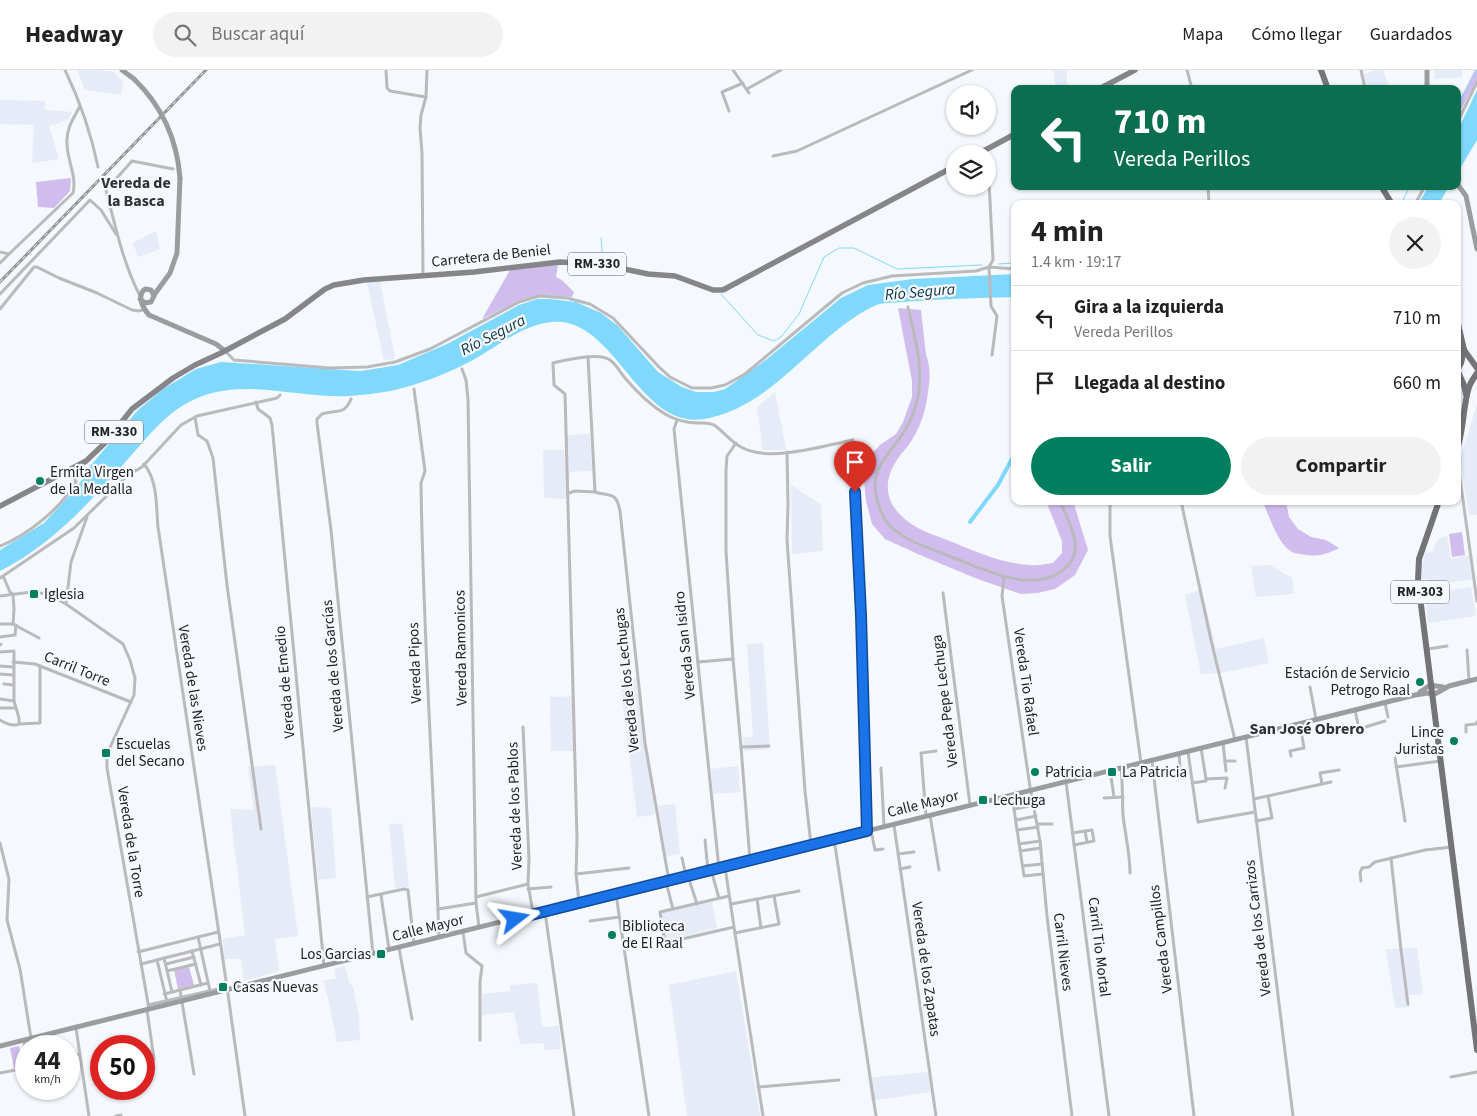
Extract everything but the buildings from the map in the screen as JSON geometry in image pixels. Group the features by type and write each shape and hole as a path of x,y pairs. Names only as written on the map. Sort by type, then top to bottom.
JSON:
{"highway":[{"path":"1321,70 1327,85"},
{"path":"1461,337 1464,350 1475,364"},
{"path":"1461,362 1464,350"},
{"path":"1461,362 1466,360 1475,364"},
{"path":"1461,375 1466,380 1475,376"},
{"path":"1466,403 1475,376"},
{"path":"1461,379 1466,393 1461,437"},
{"name":"RM-303","path":"1438,505 1418,559 1418,567 1477,1050"}],"main road":[{"path":"122,70 134,79 152,99 165,118 177,152 180,178 177,253 170,273 145,309"},
{"path":"1107,85 1135,70"},
{"path":"1427,70 1427,85"},
{"path":"996,146 1011,136"},
{"name":"Carretera de Beniel","path":"225,351 285,319 330,286 354,281 474,272 549,262 593,263 648,274 675,276 713,290 723,290 946,171"},
{"path":"1461,190 1466,196 1477,249"},
{"path":"160,286 141,292 141,299 145,309 151,316 216,344 225,351"},
{"path":"147,290 154,296"},
{"path":"141,299 143,302 149,303"},
{"name":"RM-330","path":"0,506 86,461 95,454 128,413 140,402 188,369 225,351"},
{"name":"Calle Mayor","path":"43,1035 227,988 533,915 1477,679"},
{"name":"Calle Mayor","path":"0,1046 15,1042"}],"street":[{"path":"65,70 92,141 98,167"},
{"path":"386,70 390,91 426,97"},
{"path":"423,276 420,128 426,97 427,70"},
{"path":"734,70 748,91 781,70"},
{"path":"773,156 797,151 972,70"},
{"path":"1187,70 1191,85"},
{"path":"1361,70 1364,85"},
{"path":"1461,115 1477,82"},
{"path":"729,111 722,92 743,83"},
{"path":"0,263 73,193 75,180 67,143 69,127 80,106"},
{"path":"132,310 140,308 141,299 134,285 119,239 106,190 132,161 173,169"},
{"path":"990,195 993,260 990,267 990,306 997,316 992,355"},
{"path":"0,294 90,200 101,210 119,239"},
{"path":"0,252 9,254"},
{"path":"0,309 34,267 37,266 59,278 98,293 132,310 139,311 145,309"},
{"path":"225,351 234,360 330,368 367,367 395,362 430,349 520,302 539,296 566,298 590,304 613,318 670,377 692,388 711,388 725,385 745,374 842,293 863,283 892,276 976,271 990,267 1011,269"},
{"path":"134,285 147,290"},
{"path":"908,307 916,345 919,376 918,396 908,425 882,460 875,478 880,508 890,526 910,540 1004,578 1040,580 1056,576 1067,567 1073,558 1075,544 1061,505"},
{"path":"579,903 576,874 577,838 565,394 554,385 553,363 599,356 609,359 629,382 652,404 666,414 677,420 714,424 736,443 752,451 766,454 787,452 853,440 869,831 875,850 883,849"},
{"path":"569,493 576,491 595,492 588,357"},
{"name":"Vereda Ramonicos","path":"462,369 466,380 468,399 476,903 479,928"},
{"name":"Vereda Pipos","path":"414,389 425,470 421,483 426,658 438,938"},
{"path":"0,637 15,635 13,594 2,577 74,528 127,476 144,464 182,426 195,417 277,398 280,395"},
{"name":"Vereda de los Garcías","path":"351,399 348,406 341,411 322,414 317,419 317,423 331,530 373,954"},
{"name":"Vereda de Emedio","path":"256,402 258,409 270,418 272,425 324,966"},
{"path":"195,417 198,435 207,440 213,458 227,585 261,829"},
{"name":"Vereda San Isidro","path":"677,420 674,430 722,868 730,896 763,1116"},
{"path":"736,443 726,456 726,551 750,861"},
{"path":"787,452 787,540 805,791 811,845"},
{"name":"Vereda de las Nieves","path":"144,464 154,482 159,537 245,1116"},
{"path":"0,546 29,529 60,504 76,482 70,470"},
{"path":"1461,486 1477,601"},
{"name":"Vereda de los Lechugas","path":"595,492 612,495 618,500 645,744 668,881"},
{"path":"1110,505 1110,536 1141,763"},
{"path":"1182,505 1235,740"},
{"path":"66,604 71,562 88,516"},
{"name":"Vereda Tio Rafael","path":"1004,578 1002,596 1031,790"},
{"name":"Vereda de la Torre","path":"0,596 42,592 66,604 123,644 130,660 135,678 134,695 107,754 107,761 151,1035"},
{"name":"Vereda Pepe Lechuga","path":"943,593 970,805"},
{"path":"0,624 15,624 39,638"},
{"path":"1427,649 1447,646"},
{"path":"1467,650 1469,681"},
{"path":"0,652 14,652 14,701 19,724"},
{"path":"698,662 733,659"},
{"name":"Carril Torre","path":"13,662 29,662 131,702"},
{"path":"0,666 13,667"},
{"path":"0,720 5,724 16,726 19,724 40,723 40,666"},
{"path":"0,674 13,675"},
{"path":"4,684 14,686"},
{"path":"1310,687 1316,719"},
{"path":"0,700 14,701"},
{"path":"1385,702 1388,717"},
{"path":"0,708 15,708"},
{"path":"1355,710 1359,729 1384,721"},
{"path":"1466,732 1466,725 1476,724 1477,722"},
{"path":"1291,756 1290,751 1304,748 1300,723"},
{"name":"Vereda de los Pablos","path":"523,727 529,859 528,889 533,915"},
{"name":"Vereda de los Carrizos","path":"1246,737 1293,1116"},
{"path":"1222,743 1226,771"},
{"path":"740,747 769,746"},
{"path":"1201,748 1206,779"},
{"path":"936,751 921,753 928,816 939,870"},
{"path":"1188,751 1198,822 1255,812"},
{"path":"1179,754 1181,778"},
{"path":"1395,758 1405,821"},
{"name":"Vereda Campillos","path":"1152,760 1194,1116"},
{"path":"1225,761 1235,761"},
{"path":"1396,767 1441,761"},
{"path":"881,768 884,827"},
{"path":"1121,768 1123,814 1130,856 1130,873"},
{"path":"1110,770 1114,797"},
{"path":"1322,784 1320,773 1339,770"},
{"path":"1192,783 1206,781 1206,779 1227,778 1226,788"},
{"name":"Carril Tio Mortal","path":"1066,781 1110,1116"},
{"path":"1254,799 1331,782"},
{"name":"Carril Nieves","path":"1031,790 1041,848 1072,1116"},
{"path":"1012,795 1024,876 1043,874"},
{"path":"1256,821 1272,818 1268,796"},
{"path":"1104,798 1123,797"},
{"path":"1014,810 1034,805"},
{"path":"1016,820 1036,816"},
{"path":"1017,830 1052,824"},
{"name":"Vereda de los Zapatas","path":"894,825 936,1116"},
{"path":"1072,834 1092,830 1094,841 1074,845"},
{"path":"1085,831 1087,842"},
{"path":"834,839 851,941 855,983 876,1116"},
{"path":"705,840 710,871 719,898"},
{"path":"1019,844 1040,841"},
{"path":"0,843 9,879 7,920 20,969 31,1035"},
{"path":"1361,881 1360,873 1362,868 1369,867 1375,862 1425,850 1452,847"},
{"path":"1020,851 1041,848"},
{"path":"898,854 914,852"},
{"path":"682,858 697,904"},
{"path":"1391,858 1408,1004"},
{"path":"1023,866 1042,864"},
{"path":"900,869 910,867"},
{"path":"576,874 629,868"},
{"path":"668,881 673,909"},
{"path":"476,897 528,884"},
{"path":"528,889 551,887"},
{"path":"367,897 404,889 408,890 414,944"},
{"path":"731,904 799,891"},
{"path":"616,894 649,1116"},
{"path":"381,895 389,950"},
{"path":"730,896 660,912 665,943 734,928"},
{"path":"735,933 780,924 774,896"},
{"path":"757,899 761,928"},
{"path":"438,909 476,903"},
{"path":"545,912 574,1116"},
{"path":"590,921 620,917"},
{"path":"138,952 218,932"},
{"path":"463,932 466,953 482,966 480,982 480,1040"},
{"path":"198,937 211,993"},
{"path":"140,964 220,944"},
{"path":"399,948 412,1019"},
{"path":"192,951 201,985"},
{"path":"164,958 172,992"},
{"path":"166,964 194,958"},
{"path":"156,960 167,1003"},
{"path":"167,971 196,964"},
{"path":"164,994 208,983"},
{"path":"191,987 194,997"},
{"path":"180,990 194,1074"},
{"path":"76,1027 77,1035"},
{"path":"80,1054 90,1116"},
{"path":"0,1073 15,1070"},
{"path":"1451,1077 1477,1072"},
{"path":"758,1087 839,1080"}],"shaded area":[{"path":"77,70 114,72 123,82 121,95 85,90"},
{"path":"1053,70 1067,70 1067,85 1055,85"},
{"path":"1383,70 1389,85 1363,85 1360,75"},
{"path":"1434,70 1462,70 1462,77 1435,79"},
{"path":"1475,70 1477,70 1477,80 1461,109 1461,97"},
{"path":"0,100 45,101 45,110 72,112 68,120 49,126 59,159 32,163 34,125 0,124"},
{"path":"71,178 70,191 54,208 38,207 36,182"},
{"path":"156,231 160,249 138,257 133,243"},
{"path":"558,264 556,277 562,280 574,292 572,297 541,295 523,299 482,319 510,270"},
{"path":"380,281 395,359 384,360 367,283"},
{"path":"898,308 921,310 930,378 921,421 911,441 897,460 888,481 890,499 900,515 918,528 977,552 1009,562 1035,565 1053,563 1062,553 1062,541 1048,505 1074,505 1088,550 1075,575 1055,589 1021,594 975,578 885,539 872,524 866,501 864,479 871,455 880,445 896,434 903,422 912,397 912,381"},
{"path":"1461,387 1463,395 1461,417"},
{"path":"775,392 786,450 763,450 757,407"},
{"path":"1477,404 1477,515 1469,515 1461,457"},
{"path":"590,434 592,471 570,472 567,499 544,498 543,450 565,450 565,435"},
{"path":"791,485 821,505 823,551 792,554"},
{"path":"1264,505 1287,505 1289,517 1298,529 1311,537 1326,540 1339,548 1315,556 1295,553 1288,550 1275,530"},
{"path":"1462,532 1465,555 1452,557 1449,534"},
{"path":"1447,536 1451,559 1469,555 1472,579 1447,583 1444,591 1471,587 1476,616 1428,623 1425,595 1436,593 1431,592 1427,579 1422,579 1422,566 1425,553 1432,552 1438,539"},
{"path":"1270,565 1292,577 1294,592 1292,594 1256,597 1251,566"},
{"path":"1202,591 1216,649 1264,638 1269,663 1221,673 1201,674 1185,595"},
{"path":"763,643 770,749 744,751 743,737 753,737 747,644"},
{"path":"636,678 655,815 637,817 620,680"},
{"path":"575,696 576,751 551,751 550,697"},
{"path":"275,765 298,936 275,939 279,971 244,981 241,959 224,959 223,939 245,935 230,809 254,810 248,767"},
{"path":"738,766 740,792 713,794 711,769"},
{"path":"675,804 680,854 666,856 658,806"},
{"path":"311,807 331,808 336,878 318,880"},
{"path":"402,823 409,887 395,888 389,825"},
{"path":"712,902 717,928 666,941 662,912"},
{"path":"1417,948 1423,994 1408,995 1409,1007 1395,1008 1386,949"},
{"path":"345,966 349,982 353,986 359,1016 360,1040 337,1042 324,980 336,979 334,969"},
{"path":"189,967 194,985 178,989 174,970"},
{"path":"736,971 760,1116 687,1116 669,985"},
{"path":"537,983 542,1027 559,1026 561,1049 545,1050 544,1043 520,1044 514,1012 482,1015 482,994 510,991 510,985"},
{"path":"15,1047 15,1068 14,1068 10,1048"},
{"path":"928,1072 931,1092 871,1101 868,1078"}],"water":[{"path":"1477,90 1477,140 1461,167 1461,124"},
{"path":"1427,190 1447,190 1441,200 1420,200"},
{"name":"Río Segura","path":"1011,274 1011,297 884,303 874,306 852,319 772,386 752,400 729,412 704,419 681,418 661,408 593,336 574,325 552,322 520,332 473,360 443,374 391,391 350,396 329,396 243,389 202,396 182,406 160,424 85,506 37,549 0,571 0,550 44,523 78,486 91,465 138,410 163,389 196,369 221,362 361,371 398,365 447,344 519,305 537,299 550,299 576,302 601,313 618,326 658,372 682,387 696,392 714,392 725,389 767,359 841,298 868,285 913,279"}],"waterway":[{"path":"1461,100 1477,70"},
{"path":"1403,200 1408,190"},
{"path":"601,238 603,261"},
{"path":"721,294 758,335 774,341 781,337 799,314 824,257 839,248 854,248 897,269 982,265"},
{"path":"998,264 1011,263"},
{"path":"970,522 998,485 1011,461"}],"railway":[{"path":"0,282 206,70"}],"place":[{"name":"Ermita Virgen de la Medalla","path":"40,481"},
{"name":"Iglesia","path":"34,594"},
{"name":"Estación de Servicio Petrogo Raal","path":"1420,682"},
{"name":"Lince Juristas","path":"1454,741"},
{"name":"Escuelas del Secano","path":"106,753"},
{"name":"Patricia","path":"1035,772"},
{"name":"La Patricia","path":"1112,772"},
{"name":"Lechuga","path":"983,800"},
{"name":"Biblioteca de El Raal","path":"612,935"},
{"name":"Los Garcias","path":"381,954"},
{"name":"Casas Nuevas","path":"223,987"}],"district":[{"name":"Vereda de la Basca","path":"136,192"},
{"name":"San José Obrero","path":"1307,729"}],"route":[{"path":"515,919 867,831 861,615 855,492"}]}
